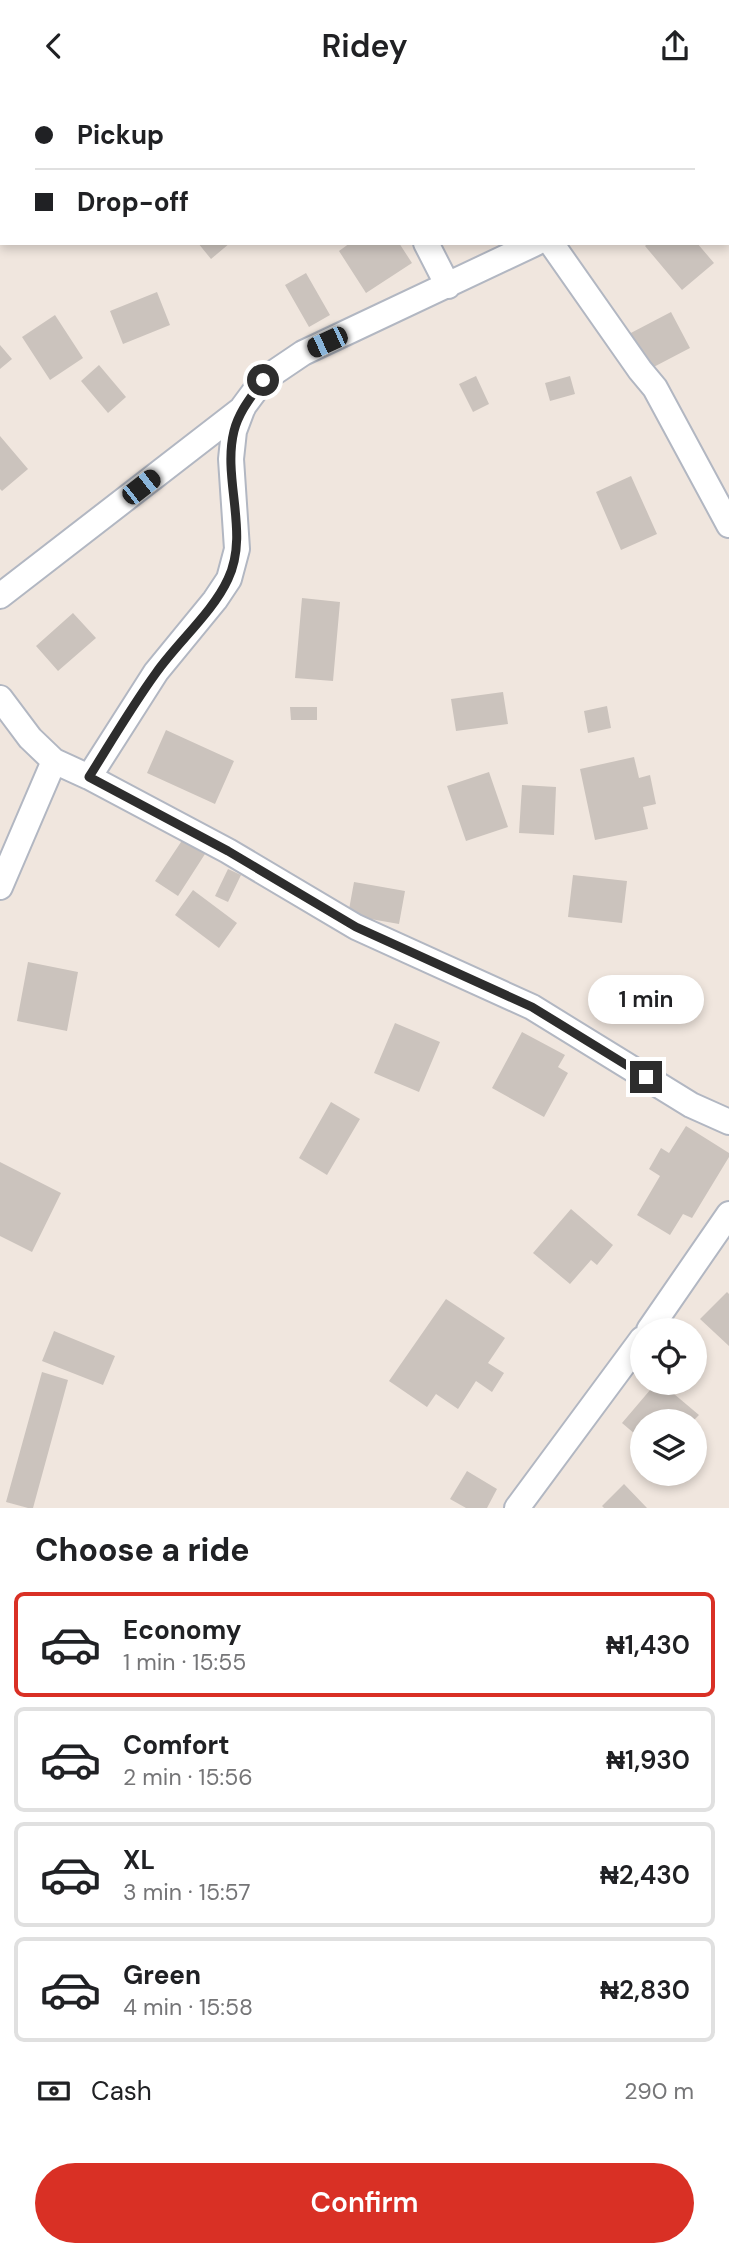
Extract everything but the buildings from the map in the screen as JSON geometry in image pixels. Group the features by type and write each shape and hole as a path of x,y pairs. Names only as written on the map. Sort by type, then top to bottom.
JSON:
{"street":[{"path":"427,245 448,286"},
{"path":"0,596 243,407 263,380 303,353 532,245"},
{"path":"552,245 655,388 729,525"},
{"path":"89,777 156,673 229,579 237,549 232,450 234,431 243,407"},
{"path":"0,698 30,738 54,761 228,851 356,927 532,1007 691,1105 729,1122"},
{"path":"0,887 54,761"},
{"path":"657,1318 729,1214"},
{"path":"517,1508 630,1355"}],"route":[{"path":"263,380 243,407 234,431 231,459 237,549 229,579 156,673 89,777 228,851 356,927 532,1007 646,1077"}]}
